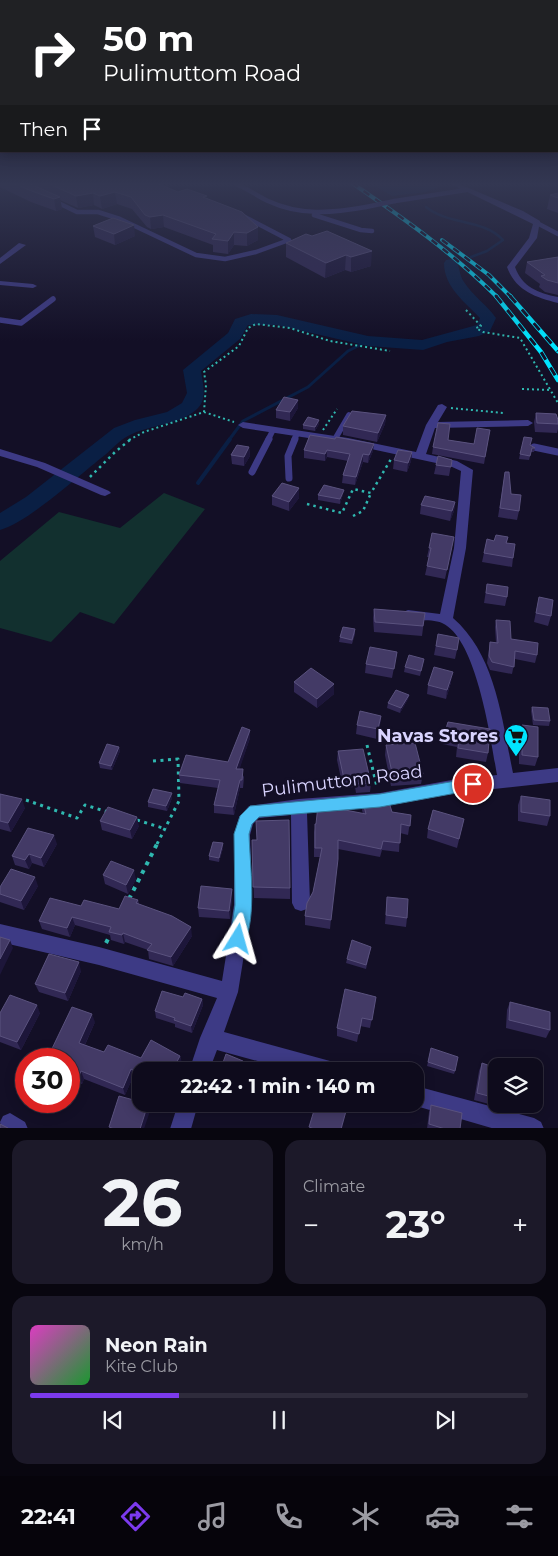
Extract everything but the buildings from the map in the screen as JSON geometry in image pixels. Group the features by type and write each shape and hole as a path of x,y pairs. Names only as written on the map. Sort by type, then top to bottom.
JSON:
{"street":[{"path":"534,236 511,267 514,278 524,289 558,300"},
{"path":"0,262 22,245"},
{"path":"0,282 33,286"},
{"path":"420,456 430,425 442,407"},
{"path":"430,425 528,422"},
{"path":"467,424 469,435"},
{"path":"243,425 335,439 396,451 453,463 467,470 459,503 460,548 446,619"},
{"path":"0,452 57,472 105,493"},
{"path":"403,614 446,619 458,626 480,665 491,705 506,780"},
{"name":"Pulimuttom Road","path":"202,1062 229,992 234,973 243,905 242,834 246,821 255,811 380,800 457,786 558,775"},
{"path":"299,806 301,903"},
{"path":"0,933 99,956 229,992"},
{"path":"210,1038 297,1062"},
{"path":"424,1098 534,1128"},
{"path":"180,1128 185,1112"}],"lane":[{"path":"155,236 196,255 225,259 256,252 290,240 281,236"},
{"path":"0,320 21,323 53,299"},
{"path":"335,439 349,415"},
{"path":"252,472 273,430"},
{"path":"289,478 286,462 297,434"},
{"path":"534,447 558,452"}],"path":[{"path":"466,310 481,326 476,328 483,332 520,338 558,403"},
{"path":"204,412 206,385 204,372 239,346 248,328 256,324 290,328 330,341 390,351"},
{"path":"522,389 552,390"},
{"path":"442,407 511,414"},
{"path":"318,437 337,409"},
{"path":"79,482 126,441 144,432 188,420 204,412 243,425"},
{"path":"353,516 363,511 371,493 396,451"},
{"path":"307,504 342,514 353,489 371,493"},
{"path":"367,745 380,800"},
{"path":"126,905 179,802 178,759 153,761"},
{"path":"26,800 77,818 84,805 112,813"},
{"path":"130,818 166,829"},
{"path":"99,956 112,930"}],"green space":[{"path":"164,493 205,509 114,624 80,612 51,642 0,628 0,561 59,512 120,528"}],"waterway":[{"path":"471,257 487,251 503,240 498,236"},
{"path":"0,523 33,502 121,432 142,424 174,416 190,406 196,393 192,370 234,336 241,322 251,319 277,320 368,341 423,345 444,338 473,333 484,328 488,318 458,286 451,271 451,263"},
{"path":"229,440 243,421 308,387 348,351 368,341 359,340"},
{"path":"198,483 230,439"}],"railway":[{"path":"425,236 496,296"},
{"path":"442,240 489,275 510,296"},
{"path":"496,296 541,352 558,380"},
{"path":"510,296 558,351"}],"place":[{"name":"Navas Stores","path":"516,757"}],"route":[{"path":"238,939 243,905 242,834 246,821 255,811 380,800 473,784"}]}
